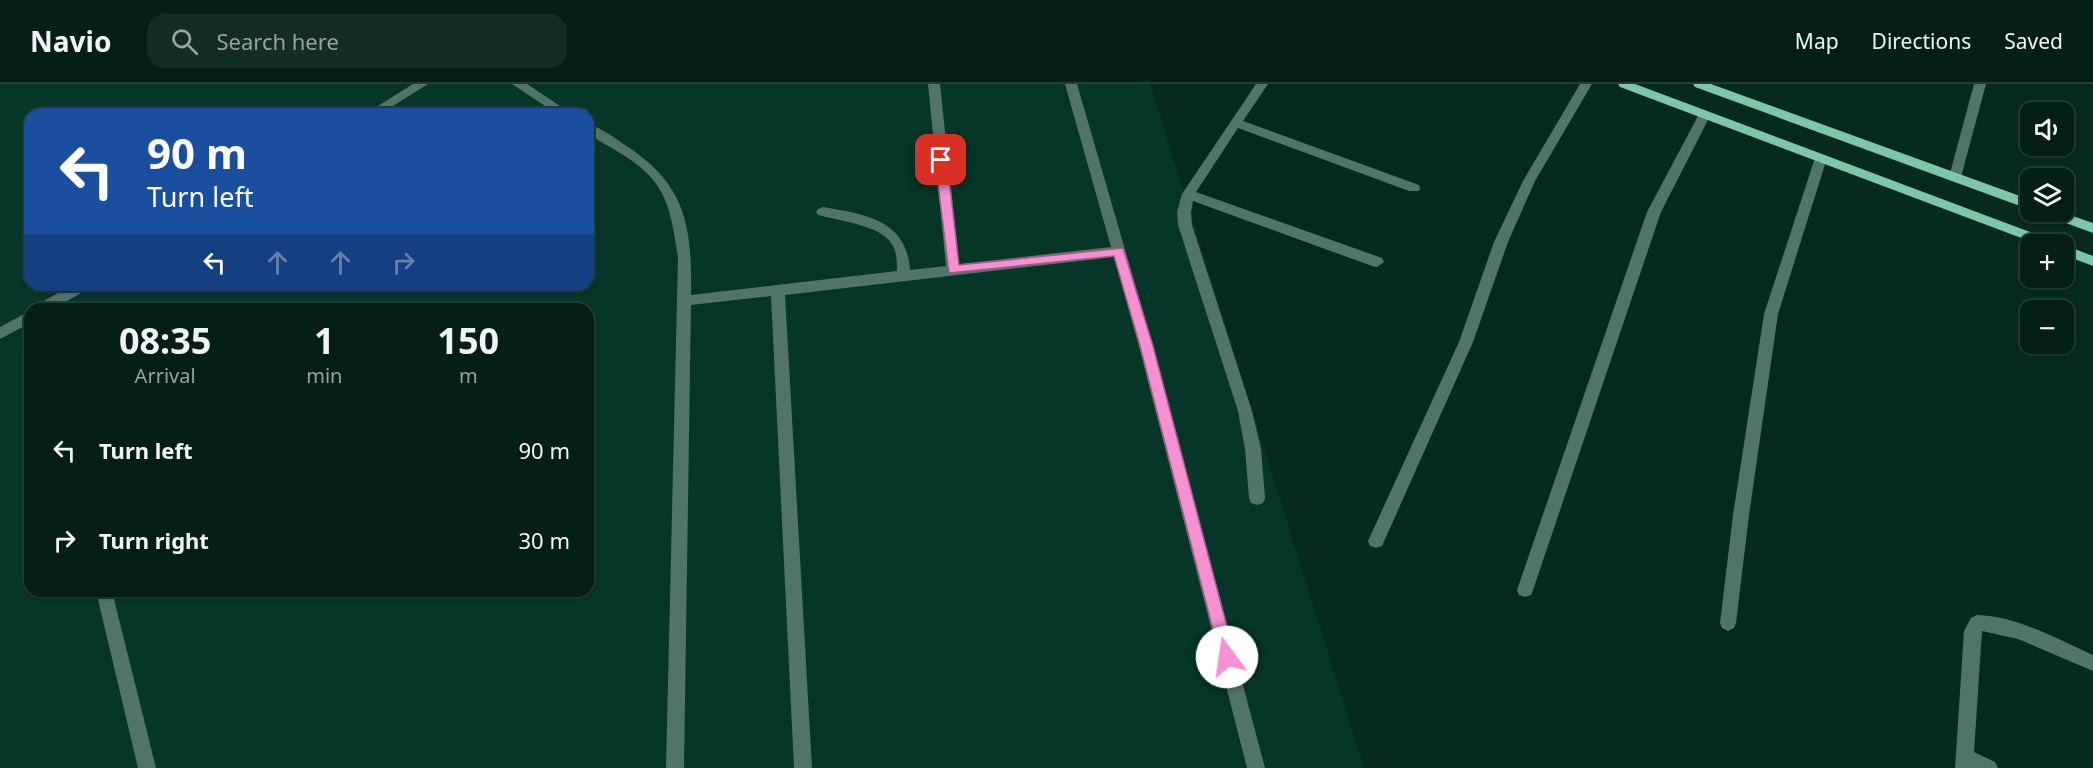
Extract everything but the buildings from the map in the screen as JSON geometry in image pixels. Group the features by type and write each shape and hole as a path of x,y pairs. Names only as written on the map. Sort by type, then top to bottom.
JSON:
{"main road":[{"path":"1624,84 2022,234"},
{"path":"1699,84 2020,201"},
{"path":"2074,221 2093,228"},
{"path":"2074,254 2093,261"}],"street":[{"path":"381,108 422,84"},
{"path":"518,84 556,108"},
{"path":"934,84 953,270"},
{"path":"1071,84 1146,346 1256,768"},
{"path":"1257,498 1253,450 1245,411 1185,225 1184,212 1188,194 1262,84"},
{"path":"1376,541 1466,342 1501,242 1529,181 1586,84"},
{"path":"1955,177 1980,84"},
{"path":"1525,590 1654,212 1705,114"},
{"path":"1236,123 1414,188"},
{"path":"594,132 636,158 667,188 676,215 685,258 675,768"},
{"path":"1728,623 1741,515 1771,314 1821,158"},
{"path":"1188,194 1377,262"},
{"path":"823,212 845,216 889,233 898,242 902,251 904,275"},
{"path":"684,302 1119,251"},
{"path":"778,290 803,768"},
{"path":"52,303 73,291"},
{"path":"0,334 24,320"},
{"path":"105,597 147,768"},
{"path":"1989,768 1964,763 1971,631 1977,623 1988,621 2093,663"}],"shaded area":[{"path":"0,84 1150,84 1364,768 0,768"}],"route":[{"path":"941,160 953,270 1119,251 1227,657"}]}
